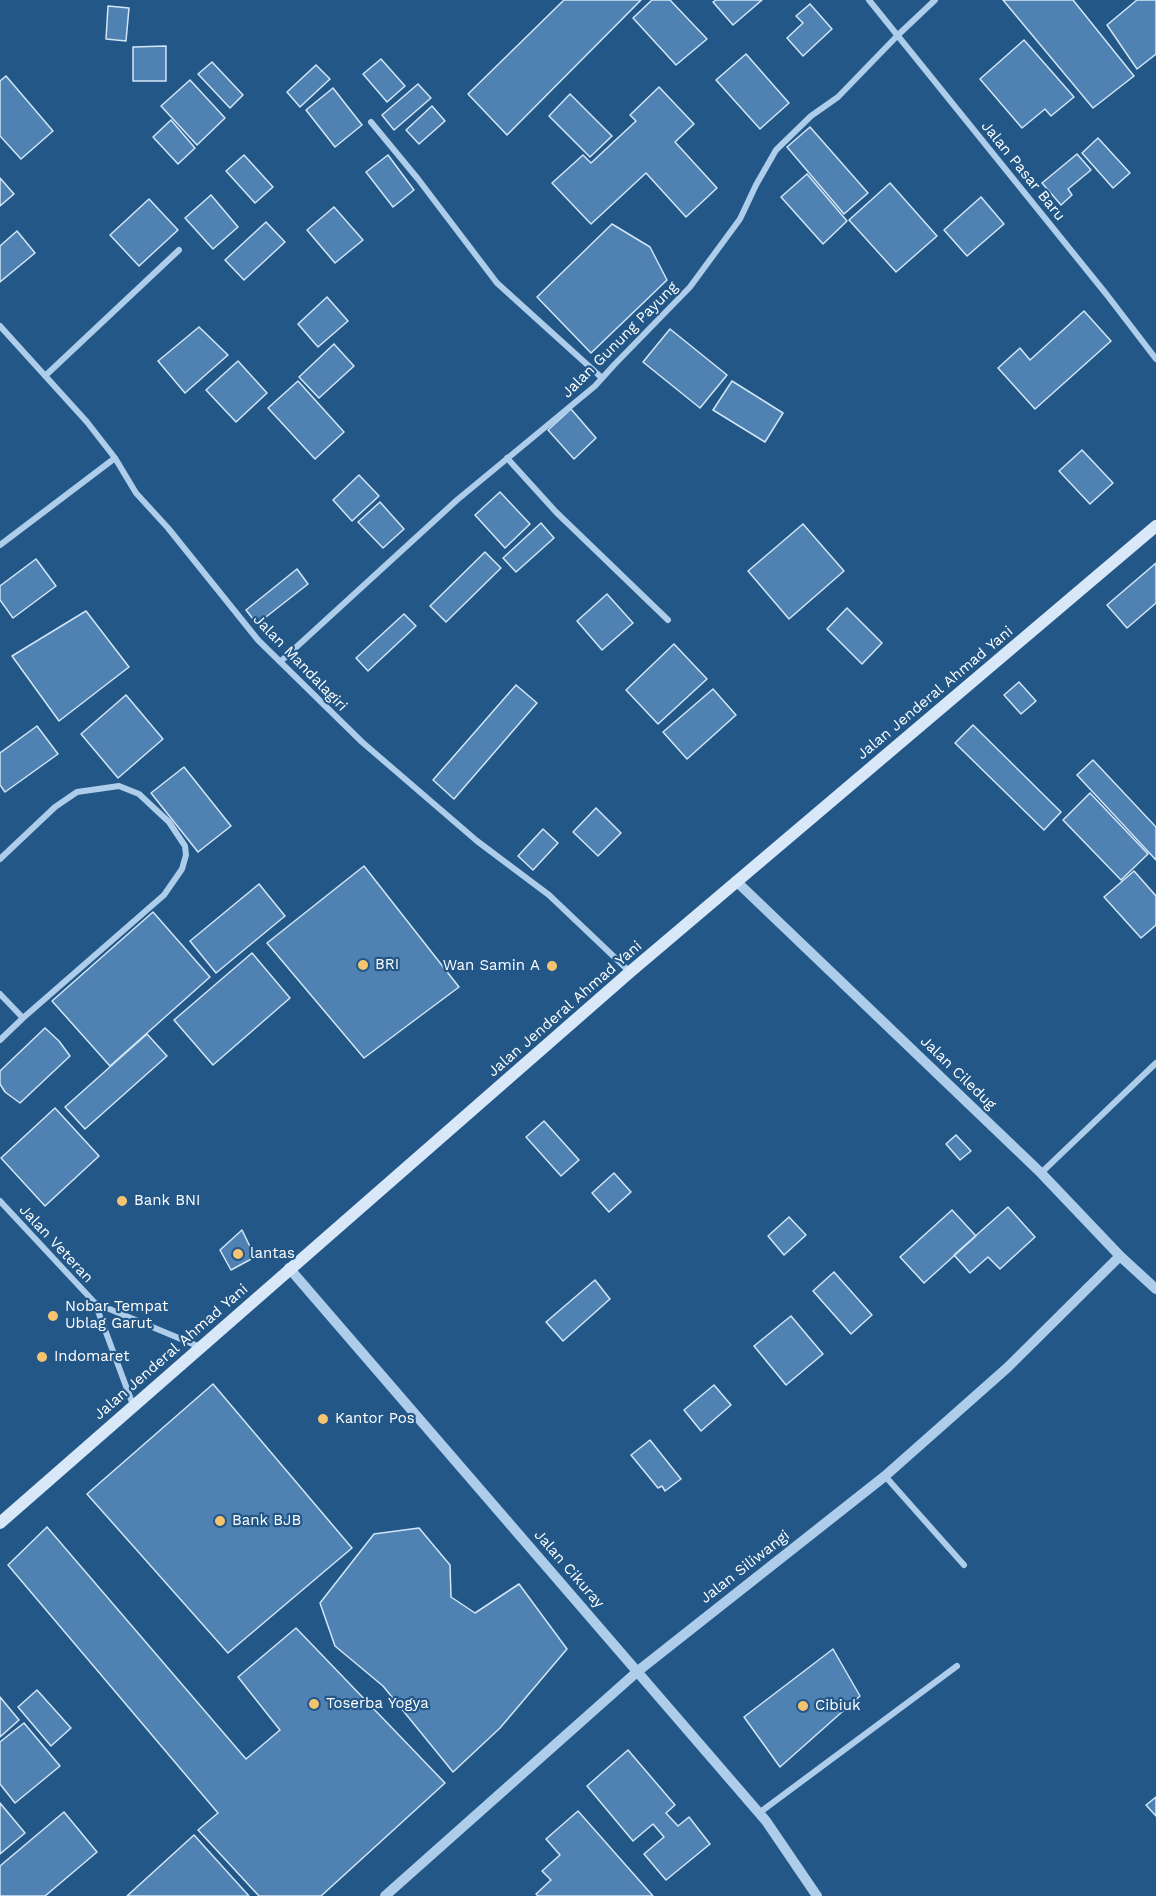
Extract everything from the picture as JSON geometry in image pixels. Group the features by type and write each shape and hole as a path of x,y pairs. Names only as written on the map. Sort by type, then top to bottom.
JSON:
{"main road":[{"name":"Jalan Jenderal Ahmad Yani","path":"0,1523 289,1268 735,881 1156,526"}],"street":[{"name":"Jalan Pasar Baru","path":"869,0 1156,358"},
{"name":"Jalan Gunung Payung","path":"280,662 457,500 595,386 690,287 740,219 776,150 811,117 838,97 898,34 935,0"},
{"path":"370,122 418,179 497,283 602,378"},
{"path":"45,376 179,250"},
{"name":"Jalan Mandalagiri","path":"0,326 87,422 115,458 136,493 168,528 258,640 362,742 477,841 549,895 630,972"},
{"path":"0,545 115,458"},
{"path":"507,458 556,512 668,620"},
{"path":"0,860 55,807 77,792 119,786 139,794 169,822 185,846 186,855 182,869 164,895 23,1018 0,1041"},
{"name":"Jalan Ciledug","path":"735,881 1041,1173 1120,1256 1156,1289"},
{"path":"0,994 23,1018"},
{"path":"1041,1173 1156,1063"},
{"name":"Jalan Veteran","path":"0,1201 95,1303 133,1406"},
{"name":"Jalan Siliwangi","path":"385,1896 638,1671 885,1476 1007,1368 1120,1256"},
{"name":"Jalan Cikuray","path":"289,1268 766,1821 817,1896"},
{"name":"Jalan Veteran","path":"95,1303 200,1347"},
{"path":"885,1476 964,1565"},
{"path":"759,1814 957,1666"}],"building":[{"path":"564,0 641,0 507,135 468,94"},
{"path":"652,0 670,0 707,39 676,65 633,18"},
{"path":"716,0 762,0 733,25 713,2"},
{"path":"1003,0 1073,0 1134,76 1093,108"},
{"path":"1137,0 1156,0 1156,54 1137,69 1107,25"},
{"path":"810,4 832,29 803,56 787,38 803,23 796,16"},
{"path":"108,6 129,8 126,41 106,39"},
{"path":"1024,40 1074,97 1051,116 1045,109 1022,128 980,79"},
{"path":"166,46 166,81 133,81 133,47"},
{"path":"746,54 789,103 760,129 716,80"},
{"path":"381,59 405,86 387,102 363,74"},
{"path":"212,62 243,95 230,108 198,74"},
{"path":"316,65 330,79 300,107 287,92"},
{"path":"6,76 53,131 21,159 0,136 0,81"},
{"path":"190,80 225,118 197,145 161,106"},
{"path":"418,84 431,98 394,130 382,115"},
{"path":"659,87 694,124 675,142 717,188 686,217 646,173 591,224 552,183 583,155 591,163 636,121 630,115"},
{"path":"333,88 362,125 335,147 306,110"},
{"path":"570,94 612,136 590,157 549,116"},
{"path":"432,106 445,121 419,144 406,130"},
{"path":"171,120 195,148 178,164 153,137"},
{"path":"810,127 868,193 844,214 787,147"},
{"path":"1098,138 1130,173 1113,188 1082,153"},
{"path":"1077,154 1091,170 1068,189 1072,195 1061,205 1042,183"},
{"path":"244,155 273,187 255,203 226,171"},
{"path":"388,155 414,190 393,207 366,172"},
{"path":"807,174 847,221 823,244 781,197"},
{"path":"0,178 14,194 0,206"},
{"path":"890,183 937,236 896,272 849,220"},
{"path":"211,195 238,227 213,249 185,218"},
{"path":"981,197 1004,224 967,256 944,230"},
{"path":"149,199 178,230 139,266 110,235"},
{"path":"334,207 363,240 335,263 307,230"},
{"path":"266,222 285,242 244,280 225,260"},
{"path":"612,224 650,247 667,280 591,353 537,297"},
{"path":"17,231 35,253 0,282 0,246"},
{"path":"327,297 348,321 318,347 298,324"},
{"path":"1084,311 1111,341 1035,409 998,368 1020,348 1030,360"},
{"path":"199,327 228,355 185,393 158,361"},
{"path":"670,329 727,375 700,408 643,362"},
{"path":"334,344 354,366 319,398 299,377"},
{"path":"238,361 267,393 236,422 206,390"},
{"path":"298,381 344,432 315,459 268,408"},
{"path":"732,381 783,413 765,442 713,410"},
{"path":"571,409 596,438 574,459 548,430"},
{"path":"1082,450 1113,483 1090,504 1059,471"},
{"path":"359,475 379,496 352,521 333,500"},
{"path":"500,492 530,524 505,548 475,515"},
{"path":"380,502 404,529 383,548 358,522"},
{"path":"541,523 554,538 516,572 503,558"},
{"path":"803,524 844,571 789,619 748,571"},
{"path":"485,552 501,568 446,622 430,606"},
{"path":"36,559 56,586 13,618 0,600 0,586"},
{"path":"1156,563 1156,603 1127,628 1107,605"},
{"path":"297,569 308,584 257,624 246,610"},
{"path":"607,594 633,623 602,650 577,621"},
{"path":"847,608 882,643 862,664 827,629"},
{"path":"86,611 129,667 59,721 12,656"},
{"path":"404,614 416,626 368,671 356,658"},
{"path":"674,644 707,679 658,724 626,690"},
{"path":"1019,682 1036,701 1021,714 1004,695"},
{"path":"516,685 537,703 454,799 433,780"},
{"path":"713,689 736,715 687,759 663,732"},
{"path":"126,695 163,739 118,778 81,734"},
{"path":"973,725 1061,812 1044,830 955,743"},
{"path":"37,726 58,754 5,792 0,785 0,753"},
{"path":"1093,760 1156,827 1156,860 1077,775"},
{"path":"184,767 231,826 198,852 151,793"},
{"path":"1090,793 1148,854 1121,880 1063,820"},
{"path":"596,808 621,833 598,856 573,832"},
{"path":"543,829 558,843 533,870 518,856"},
{"name":"BRI","path":"364,866 459,987 364,1058 267,943"},
{"path":"1134,871 1156,896 1156,925 1141,938 1104,897"},
{"path":"259,884 285,916 216,973 190,941"},
{"path":"153,912 210,977 110,1066 52,1001"},
{"path":"252,953 290,998 213,1065 174,1020"},
{"path":"45,1028 70,1056 20,1103 5,1092 0,1084 0,1071"},
{"path":"147,1034 167,1056 85,1129 65,1107"},
{"path":"55,1108 99,1156 45,1206 1,1158"},
{"path":"544,1121 579,1160 561,1176 526,1137"},
{"path":"956,1135 971,1151 960,1160 946,1144"},
{"path":"614,1173 631,1192 609,1212 592,1193"},
{"path":"1008,1207 1035,1237 1000,1269 988,1257 970,1273 954,1255"},
{"path":"952,1210 976,1236 924,1283 900,1257"},
{"path":"789,1217 806,1235 784,1255 768,1236"},
{"name":"lantas","path":"242,1230 255,1257 231,1270 220,1250"},
{"path":"834,1272 872,1315 851,1334 813,1291"},
{"path":"595,1280 610,1299 563,1341 546,1322"},
{"path":"791,1316 823,1354 786,1385 754,1346"},
{"name":"Bank BJB","path":"213,1384 352,1548 228,1653 87,1494"},
{"path":"714,1385 731,1405 701,1431 684,1410"},
{"path":"650,1440 681,1479 665,1491 662,1486 658,1488 631,1455"},
{"name":"Toserba Yogya","path":"47,1527 246,1759 280,1730 238,1677 296,1628 445,1783 321,1896 259,1896 198,1830 218,1813 8,1565"},
{"path":"419,1528 450,1565 451,1597 475,1613 519,1584 567,1649 500,1728 453,1772 383,1686 335,1646 320,1603 374,1534"},
{"name":"Cibiuk","path":"833,1649 860,1696 780,1767 744,1717"},
{"path":"37,1690 71,1728 51,1746 18,1707"},
{"path":"0,1697 19,1720 0,1737"},
{"path":"24,1723 60,1766 15,1803 0,1784 0,1742"},
{"path":"628,1750 675,1805 666,1813 678,1826 689,1817 710,1844 666,1880 644,1854 664,1837 653,1824 633,1841 587,1786"},
{"path":"1156,1797 1156,1816 1146,1805"},
{"path":"0,1803 25,1833 0,1854"},
{"path":"578,1811 653,1896 538,1896 536,1894 551,1880 542,1871 560,1855 546,1839"},
{"path":"64,1812 97,1852 45,1896 0,1896 0,1866"},
{"path":"194,1835 249,1896 127,1896"}],"place":[{"name":"BRI","path":"363,965"},
{"name":"Wan Samin A","path":"552,966"},
{"name":"Bank BNI","path":"122,1201"},
{"name":"lantas","path":"238,1254"},
{"name":"Nobar Tempat Ublag Garut","path":"53,1316"},
{"name":"Indomaret","path":"42,1357"},
{"name":"Kantor Pos","path":"323,1419"},
{"name":"Bank BJB","path":"220,1521"},
{"name":"Toserba Yogya","path":"314,1704"},
{"name":"Cibiuk","path":"803,1706"}]}
